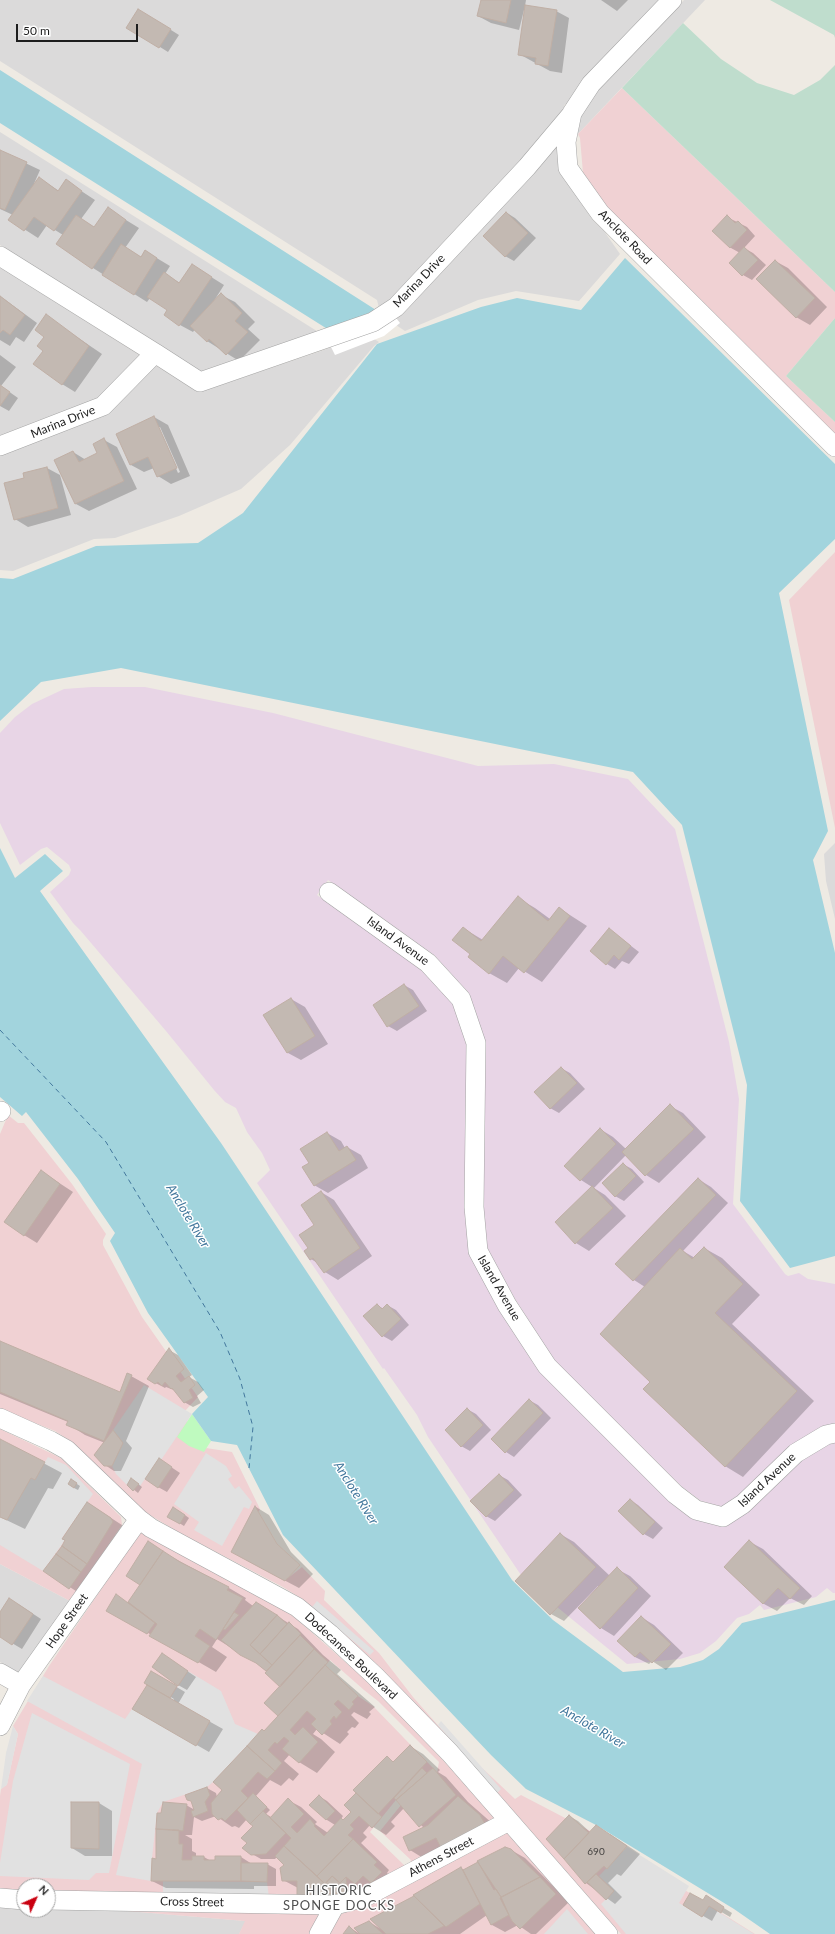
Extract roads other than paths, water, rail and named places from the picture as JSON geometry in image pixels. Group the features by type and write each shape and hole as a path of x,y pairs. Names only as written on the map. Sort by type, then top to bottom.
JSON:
{"street":[{"name":"Anclote Road","path":"672,0 591,84 572,113 566,142 568,168 600,213 835,447"},
{"name":"Marina Drive","path":"0,256 200,382 327,340 373,322 396,307 527,167 572,113"},
{"name":"Marina Drive","path":"0,446 103,406 155,354"},
{"name":"Island Avenue","path":"329,892 428,963 461,999 476,1043 474,1207 478,1251 507,1305 547,1366 675,1494 696,1510 723,1517 743,1504 796,1453 826,1435 835,1433"},
{"name":"Dodecanese Boulevard","path":"0,1418 67,1450 139,1519 167,1537 297,1607 376,1676 450,1753 608,1934"},
{"name":"Hope Street","path":"0,1726 21,1684 139,1519"},
{"path":"0,1673 21,1684"},
{"name":"Athens Street","path":"335,1905 365,1897 509,1821"},
{"path":"0,1898 16,1899"},
{"name":"Cross Street","path":"56,1900 335,1905"},
{"path":"320,1934 335,1905"}],"water":[{"path":"0,70 376,310 329,330 0,123"},
{"path":"625,258 835,464 835,539 779,593 828,831 813,860 835,953 835,1256 790,1268 740,1201 747,1085 682,825 633,772 121,668 41,682 0,721 0,578 13,579 96,546 198,543 243,513 377,344 481,307 517,298 581,310"},
{"name":"Anclote River","path":"0,848 15,878 45,854 63,871 40,891 221,1143 512,1580 553,1620 623,1672 680,1667 703,1660 719,1649 742,1623 835,1600 835,1934 770,1934 734,1909 596,1825 526,1789 491,1755 283,1535 237,1445 211,1441 192,1414 208,1397 148,1313 110,1241 115,1233 78,1179 26,1112 22,1116 0,1097"}],"district":[{"name":"HISTORIC SPONGE DOCKS","path":"339,1898"}]}
